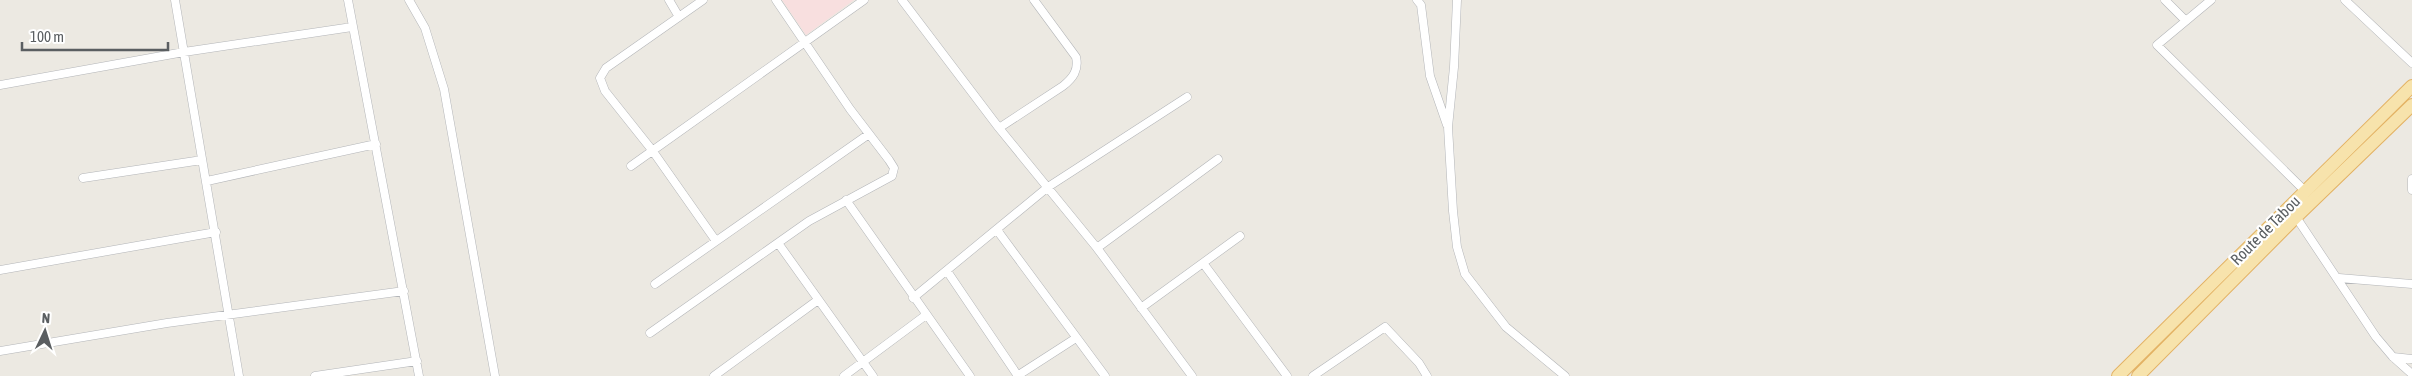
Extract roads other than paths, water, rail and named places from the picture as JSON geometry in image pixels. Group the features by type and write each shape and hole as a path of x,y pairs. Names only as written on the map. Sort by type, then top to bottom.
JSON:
{"main road":[{"name":"Route de Tabou","path":"2118,376 2304,190 2412,86"},
{"name":"Route de Tabou","path":"2138,376 2296,217 2412,105"}],"street":[{"path":"175,0 230,314 239,376"},
{"path":"348,0 419,376"},
{"path":"409,0 425,28 444,89 494,376"},
{"path":"669,0 679,17"},
{"path":"703,0 606,68 600,78 605,91 652,150 716,241"},
{"path":"650,333 809,221 892,176 894,168 776,0"},
{"path":"631,166 864,0"},
{"path":"902,0 999,128 1097,248 1192,376"},
{"path":"999,128 1063,86 1071,79 1076,68 1076,57 1034,0"},
{"path":"1417,0 1420,5 1430,76 1448,127"},
{"path":"1457,0 1448,127 1453,211 1458,247 1465,274 1506,327 1565,376"},
{"path":"2166,0 2186,21"},
{"path":"2210,0 2158,45 2304,190"},
{"path":"2345,0 2412,63"},
{"path":"0,85 184,52 352,27"},
{"path":"913,298 1048,187 1187,97"},
{"path":"655,284 869,134"},
{"path":"207,181 376,144"},
{"path":"1097,248 1218,159"},
{"path":"83,178 202,160"},
{"path":"2412,179 2412,190"},
{"path":"846,200 913,298 970,376"},
{"path":"2296,217 2339,278 2376,336 2393,357 2412,374"},
{"path":"997,230 1104,376"},
{"path":"0,270 216,232"},
{"path":"1141,308 1240,236"},
{"path":"778,244 873,376"},
{"path":"1204,263 1287,376"},
{"path":"947,271 1018,376 1076,338"},
{"path":"2339,278 2412,284"},
{"path":"0,351 230,314 404,291"},
{"path":"714,376 818,300"},
{"path":"844,376 926,315"},
{"path":"1314,376 1385,327 1413,356 1427,376"},
{"path":"2393,357 2412,359"},
{"path":"315,376 417,360"}]}
